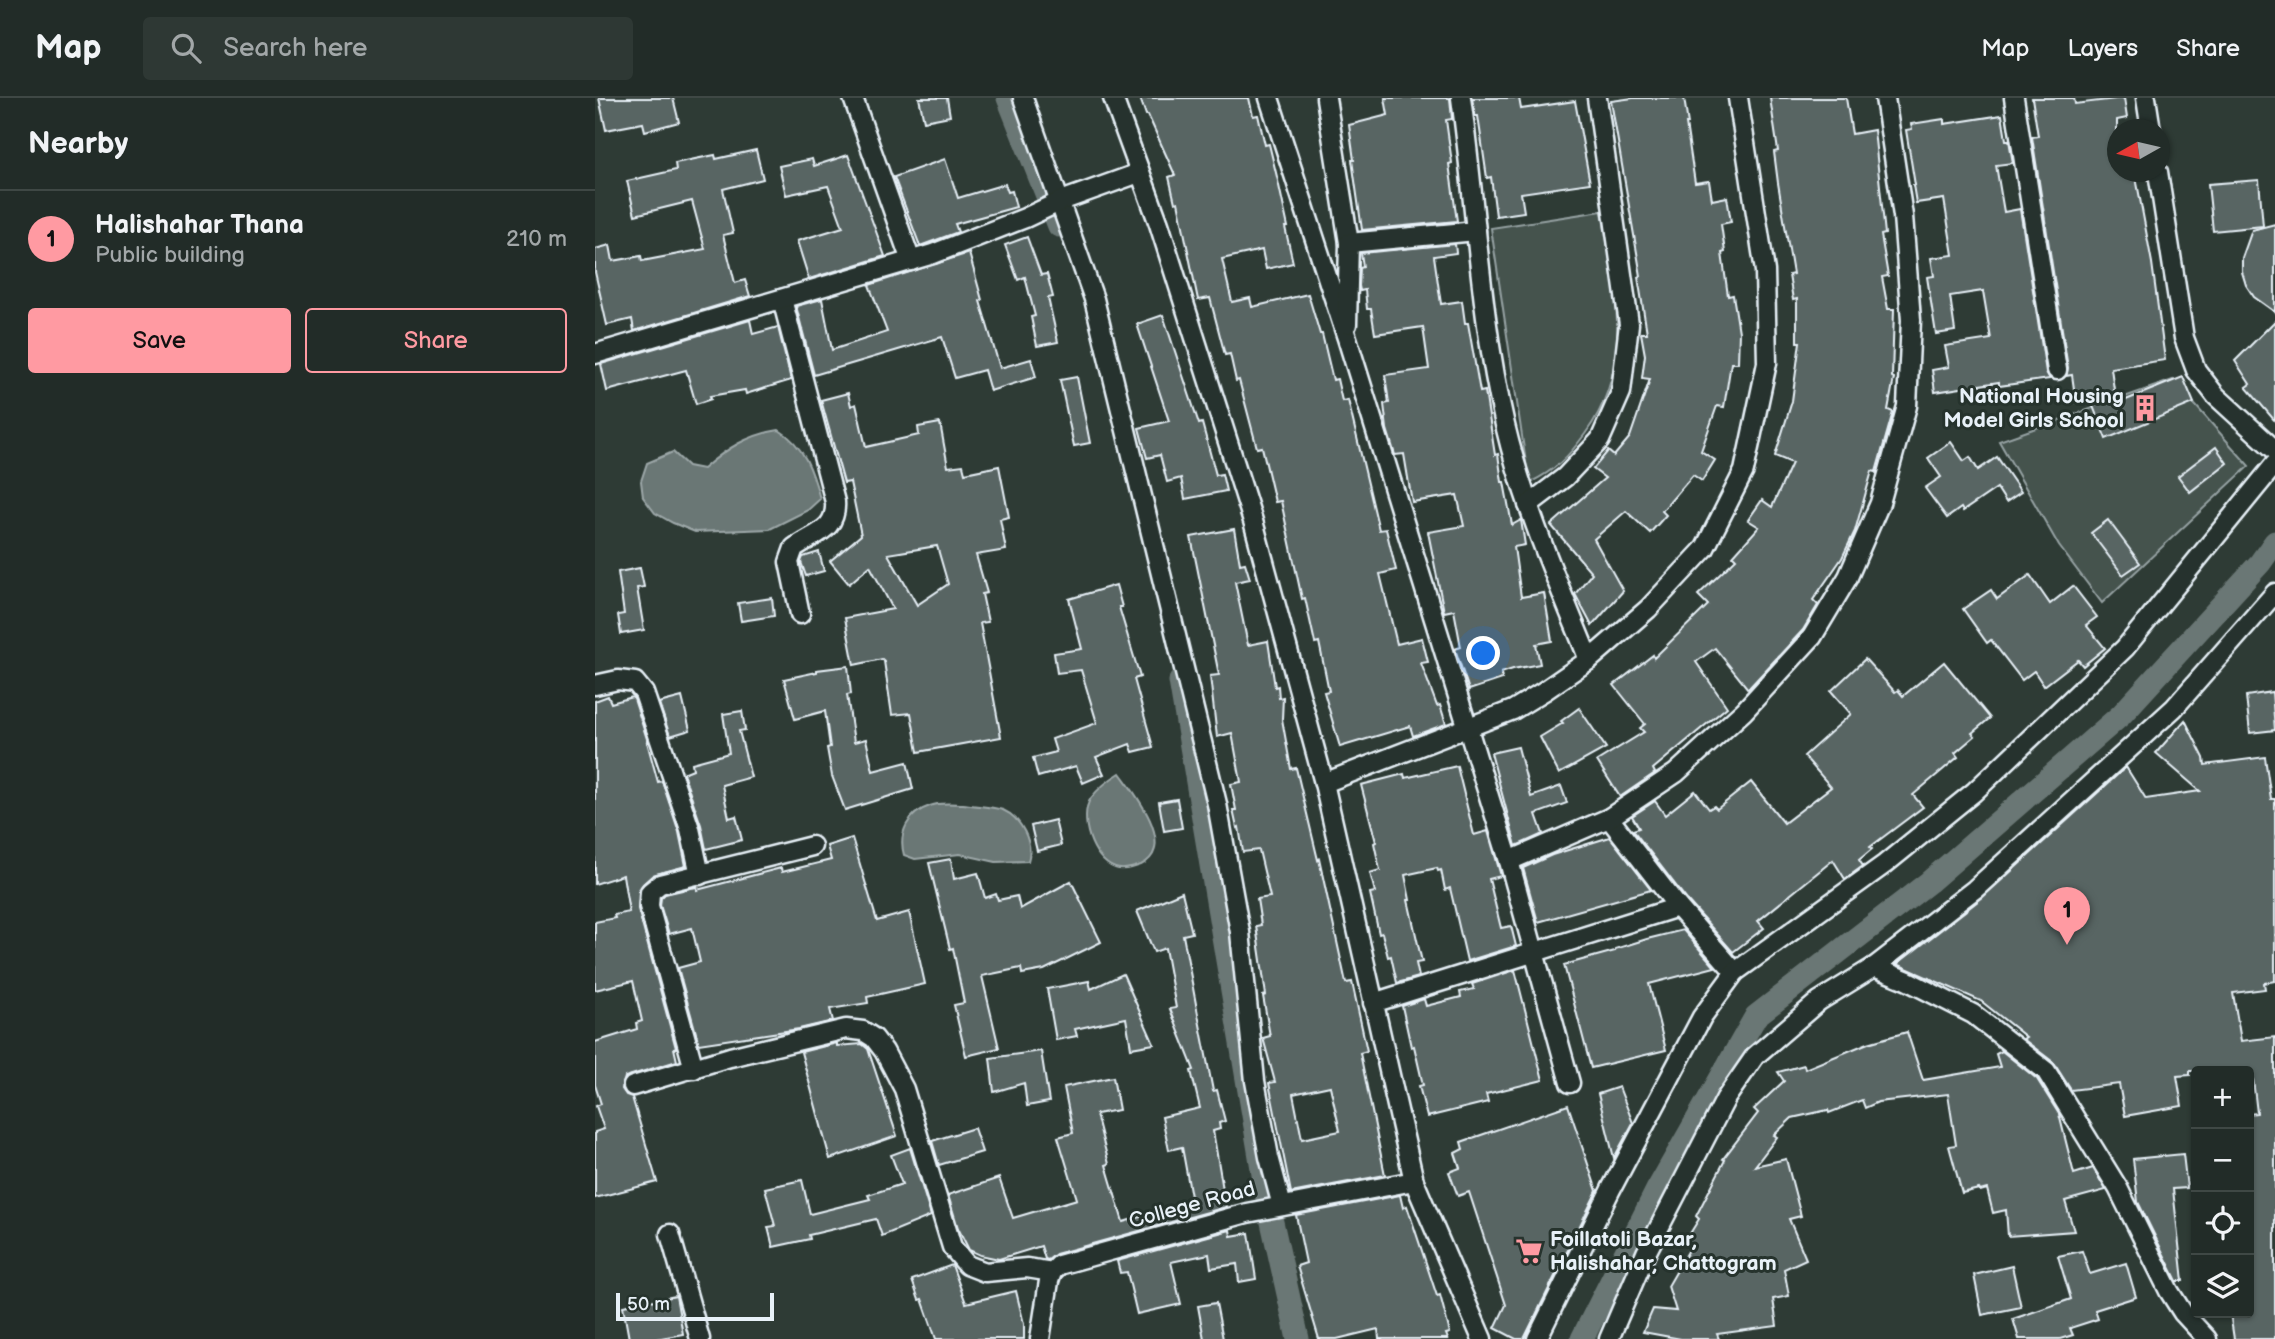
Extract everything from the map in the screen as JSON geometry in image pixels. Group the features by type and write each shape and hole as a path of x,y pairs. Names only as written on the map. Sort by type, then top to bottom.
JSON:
{"street":[{"path":"853,98 911,261"},
{"path":"1023,98 1057,202 1094,299 1217,804 1240,932 1255,1081 1281,1206"},
{"path":"1113,98 1159,224 1253,521 1324,783 1414,1181 1482,1339"},
{"path":"1269,98 1347,338 1509,861 1570,1083"},
{"path":"1326,98 1349,243 1347,338"},
{"path":"1461,98 1472,176 1481,288 1505,424 1528,505 1589,660"},
{"path":"1528,505 1565,477 1600,440 1621,392 1629,324 1597,98"},
{"path":"1324,783 1513,710 1589,660 1649,609 1705,548 1744,471 1767,363 1765,271 1738,98"},
{"path":"1509,861 1609,818 1676,773 1744,711 1812,636 1848,577 1879,503 1907,406 1911,320 1903,216 1885,98"},
{"path":"2014,98 2057,370"},
{"path":"2146,98 2149,119"},
{"path":"595,354 933,254 1057,202 1139,173"},
{"path":"2160,182 2185,338 2196,370 2216,396 2275,450"},
{"path":"1349,243 1476,231"},
{"path":"782,299 835,502 836,516 829,526 794,548 791,555 789,562 800,614"},
{"path":"1537,1339 1611,1189 1702,1017 1735,972 1885,864 1974,792 2125,648 2275,464"},
{"path":"1609,1339 1646,1253 1726,1098 1755,1056 1819,1001 1874,967 1975,889 2174,708 2275,593"},
{"path":"595,685 618,680 635,682 644,692 690,829 699,875"},
{"path":"1609,818 1678,907 1735,972"},
{"path":"694,1069 649,906 650,892 660,884 812,846"},
{"path":"1373,1003 1678,907"},
{"path":"1874,967 1973,1014 2046,1072 2117,1188 2169,1291 2183,1313 2207,1339"},
{"path":"633,1086 730,1057 846,1029 863,1031 874,1038 884,1051 904,1089 952,1247 967,1265 985,1272 1027,1268 1052,1272 1040,1339"},
{"name":"College Road","path":"1052,1272 1059,1265 1252,1212 1414,1181"},
{"path":"670,1234 701,1339"}],"shaded area":[{"path":"1602,211 1612,269 1617,326 1611,381 1601,408 1579,442 1554,468 1529,483 1491,228"},
{"path":"2173,380 2249,466 2102,603 2059,546 1999,441"},
{"path":"779,430 801,451 811,469 820,499 808,510 770,529 695,532 655,513 643,497 641,481 647,463 673,452 688,466 703,469 738,444"},
{"path":"1120,773 1143,807 1155,834 1151,857 1141,865 1125,869 1115,868 1100,856 1089,837 1086,816 1091,798 1104,784"},
{"path":"963,804 1003,810 1015,819 1025,832 1029,847 1028,861 996,862 960,854 915,859 904,855 902,839 906,825 916,814 934,805"}],"building":[{"path":"599,98 673,98 679,122 645,131 643,123 606,130"},
{"path":"919,98 947,98 950,116 924,121"},
{"path":"1140,98 1249,98 1253,116 1258,115 1265,145 1269,144 1278,181 1293,263 1266,269 1262,250 1222,259 1232,302 1250,298 1252,307 1308,294 1322,334 1333,380 1337,379 1342,401 1348,400 1379,530 1386,529 1396,570 1380,574 1397,644 1422,638 1428,662 1421,663 1446,724 1413,736 1410,726 1340,747 1324,692 1329,691 1319,642 1315,643 1305,598 1302,599 1281,501 1275,502 1262,447 1257,448 1239,380 1236,381 1230,354 1225,355 1210,298 1198,300 1178,202 1175,203 1169,177 1175,175"},
{"path":"1385,98 1450,98 1452,119 1446,120 1457,221 1362,230 1349,125 1388,115"},
{"path":"1472,98 1519,98 1521,109 1575,101 1590,183 1521,193 1524,212 1496,216 1491,177 1487,178 1478,116 1475,116"},
{"path":"1684,98 1695,183 1709,181 1712,200 1727,197 1731,222 1721,224 1725,252 1722,253 1728,296 1733,295 1739,332 1738,363 1731,363 1724,407 1717,406 1701,451 1715,460 1702,481 1693,475 1662,511 1666,515 1650,533 1626,511 1594,539 1623,591 1592,626 1575,594 1592,573 1551,525 1605,478 1593,469 1608,451 1614,456 1630,437 1650,379 1642,378 1645,355 1641,333 1647,333 1638,277 1641,276 1611,101"},
{"path":"1770,98 1846,98 1852,134 1874,130 1885,234 1881,235 1888,276 1882,277 1888,309 1894,309 1894,378 1888,410 1893,412 1855,531 1842,558 1813,600 1818,605 1803,630 1748,689 1715,648 1696,662 1727,707 1653,769 1655,773 1620,797 1597,761 1644,732 1640,728 1645,724 1614,685 1653,655 1654,658 1708,605 1698,595 1736,559 1733,556 1759,527 1748,520 1762,500 1772,507 1792,463 1775,456 1792,401 1800,342 1797,342 1797,299 1793,300 1789,275 1793,274 1778,183 1774,152 1778,151"},
{"path":"2032,98 2074,98 2075,104 2124,98 2127,118 2107,119 2107,182 2137,182 2152,263 2165,360 2111,368 2116,404 2183,377 2194,403 2106,439 2091,401 2076,403 2072,375 2066,376 2068,368 2032,137 2038,136"},
{"path":"2002,115 2013,163 1996,165 2004,212 2020,209 2046,372 2050,379 1999,386 1999,382 1935,392 1932,370 1949,367 1945,346 1991,339 1983,291 1950,296 1955,331 1936,334 1927,277 1934,276 1931,258 1953,255 1944,199 1916,203 1906,130 1912,129 1911,124 1944,119 1944,124"},
{"path":"756,150 763,179 723,189 733,233 723,235 735,283 745,280 750,296 634,331 632,319 607,325 595,272 595,249 610,245 613,261 641,256 642,261 705,249 692,201 635,215 627,181 676,170 675,163 715,155 716,159"},
{"path":"848,155 885,256 809,279 797,241 843,227 828,186 786,195 779,166 812,159 814,166"},
{"path":"945,159 958,198 1005,184 1008,192 1012,191 1016,207 955,224 958,232 920,246 894,177"},
{"path":"2259,180 2263,226 2213,231 2208,184"},
{"path":"2275,224 2275,312 2254,297 2246,285 2242,258 2252,230"},
{"path":"1027,237 1041,275 1047,274 1053,297 1048,298 1058,342 1037,346 1031,317 1035,316 1025,277 1018,280 1005,245"},
{"path":"1455,244 1456,253 1434,256 1441,304 1462,301 1480,392 1485,391 1495,455 1498,454 1512,525 1521,520 1525,545 1514,547 1521,597 1544,593 1552,641 1536,644 1540,664 1501,673 1502,679 1469,690 1455,649 1461,647 1454,610 1444,612 1428,532 1464,526 1457,495 1412,502 1404,454 1395,455 1387,429 1384,404 1389,403 1385,375 1429,369 1423,327 1375,334 1371,309 1367,309 1365,290 1360,291 1359,286 1360,268 1363,267 1361,253"},
{"path":"969,253 1000,368 1031,359 1036,377 990,391 984,370 955,378 942,337 814,375 796,306 822,299 832,350 887,332 869,285"},
{"path":"1163,315 1199,424 1202,423 1216,475 1222,474 1226,491 1185,499 1181,478 1167,482 1160,455 1147,458 1139,428 1169,421 1137,324"},
{"path":"750,320 753,334 778,327 791,380 746,394 745,390 710,396 711,399 696,404 686,370 607,391 601,364"},
{"path":"2275,321 2275,421 2246,387 2250,384 2235,361"},
{"path":"1077,377 1090,443 1074,446 1060,380"},
{"path":"848,393 851,406 856,404 866,447 919,435 918,427 940,423 948,467 963,465 965,473 999,466 1009,517 1000,519 1006,550 976,555 987,593 982,594 988,622 980,623 1001,737 918,752 911,713 892,715 884,661 882,659 854,665 845,618 893,609 870,566 849,584 830,561 861,535 850,482 844,483 821,400","holes":["937,546 948,584 917,605 888,554"]},
{"path":"1951,442 1964,461 1970,457 1978,470 1997,457 2021,492 2006,502 1997,488 1963,511 1961,508 1947,518 1925,488 1941,477 1928,458"},
{"path":"2216,447 2227,463 2190,492 2178,476"},
{"path":"2108,520 2140,563 2123,575 2091,533"},
{"path":"1234,529 1240,564 1245,563 1250,579 1235,582 1248,645 1268,641 1275,687 1278,686 1279,698 1283,697 1282,719 1291,769 1296,768 1346,983 1352,982 1367,1051 1360,1053 1385,1175 1291,1193 1269,1083 1275,1082 1263,1038 1270,1036 1256,926 1261,925 1257,899 1270,897 1259,850 1243,852 1233,810 1236,810 1231,784 1241,782 1232,733 1217,737 1210,676 1219,675 1191,537","holes":["1330,1086 1340,1131 1302,1139 1293,1094"]},
{"path":"819,552 824,571 806,576 801,562 803,557"},
{"path":"640,568 644,587 637,588 644,630 621,634 618,615 624,614 618,572"},
{"path":"2030,575 2050,604 2073,586 2097,617 2086,625 2105,648 2083,666 2078,660 2044,686 2034,671 2022,680 1991,640 1987,643 1963,609 1991,590 1997,599"},
{"path":"1116,585 1122,607 1119,607 1140,677 1134,679 1153,747 1133,752 1130,744 1096,757 1104,774 1083,783 1076,766 1038,777 1033,758 1056,752 1052,739 1097,723 1081,670 1057,673 1054,653 1082,649 1069,599"},
{"path":"772,598 774,616 741,621 738,603"},
{"path":"1865,659 1895,692 1898,690 1903,696 1944,662 1990,718 1972,733 1975,736 1955,753 1958,757 1913,795 1923,807 1870,847 1872,849 1859,860 1863,866 1845,879 1833,860 1758,921 1764,928 1733,952 1687,900 1633,830 1639,828 1632,816 1655,801 1665,815 1695,791 1709,809 1714,806 1717,809 1751,782 1784,823 1831,787 1804,756 1851,714 1831,691"},
{"path":"848,666 851,694 847,695 854,742 866,739 873,771 907,762 913,789 845,810 832,776 825,711 795,719 784,679 817,670"},
{"path":"2272,692 2275,730 2250,733 2246,696"},
{"path":"608,696 611,703 632,697 634,699 658,782 662,781 679,832 686,866 653,875 639,891 638,909 676,1048 677,1061 625,1077 622,1089 626,1095 632,1097 657,1182 595,1198 595,1132 604,1129 596,1106 601,1104 595,1085 595,1042 637,1029 636,1023 642,1021 633,981 595,990 595,922 629,912 623,875 595,884 595,701"},
{"path":"682,697 690,730 670,736 659,703"},
{"path":"1579,708 1606,748 1559,774 1540,737 1563,723 1561,721"},
{"path":"742,711 745,730 739,731 751,777 722,785 729,818 736,816 742,840 706,849 701,825 683,773 693,769 692,763 729,753 723,714"},
{"path":"2185,720 2205,765 2265,757 2271,799 2275,799 2275,981 2264,983 2265,989 2233,993 2241,1041 2275,1037 2275,1339 2234,1339 2231,1318 2254,1318 2254,1113 2257,1113 2254,1066 2191,1066 2190,1075 2177,1076 2182,1106 2125,1116 2119,1084 2071,1090 2053,1062 1981,1001 1897,964 1983,897 2126,767 2146,799 2200,791 2156,753"},
{"path":"1518,747 1531,797 1561,786 1567,803 1536,814 1543,834 1516,846 1491,753"},
{"path":"1457,766 1474,835 1488,831 1501,876 1489,879 1501,928 1511,926 1516,946 1467,961 1450,888 1445,890 1441,870 1438,871 1437,868 1405,875 1422,962 1416,963 1419,977 1397,983 1391,956 1388,957 1382,933 1379,934 1370,893 1375,892 1370,873 1380,870 1374,843 1376,842 1361,785 1404,774 1405,778"},
{"path":"1177,799 1182,828 1164,831 1159,802"},
{"path":"1055,820 1061,845 1037,851 1031,826"},
{"path":"1610,837 1651,890 1538,922 1523,868 1552,855"},
{"path":"852,838 877,921 909,912 925,984 867,997 868,1003 830,1009 833,1021 799,1029 699,1044 678,968 700,962 692,928 669,934 660,905 661,898 665,894 691,888 697,887 697,890 781,868 782,872 831,860 827,846"},
{"path":"951,859 954,879 978,873 985,898 996,894 998,900 1017,896 1020,909 1071,881 1101,942 1044,970 1022,974 1021,968 982,976 999,1048 966,1056 954,1005 964,1003 953,948 950,949 929,863"},
{"path":"1182,892 1192,933 1183,935 1213,1091 1217,1090 1225,1121 1219,1123 1220,1129 1213,1131 1226,1207 1056,1254 1048,1260 1045,1259 1041,1246 999,1259 969,1250 958,1228 948,1195 999,1178 1013,1218 1077,1199 1058,1137 1073,1133 1064,1087 1113,1077 1119,1110 1096,1114 1109,1164 1106,1165 1123,1222 1192,1202 1182,1147 1169,1150 1162,1117 1200,1108 1191,1071 1194,1070 1170,1009 1176,1008 1165,948 1154,952 1137,911"},
{"path":"1683,930 1715,967 1649,984 1666,1050 1591,1068 1564,965"},
{"path":"1515,970 1543,1080 1486,1094 1488,1102 1427,1117 1419,1086 1423,1085 1402,1006 1424,999 1426,1006 1461,997 1460,992 1474,989 1472,984"},
{"path":"1123,974 1154,1044 1131,1048 1126,1018 1075,1029 1077,1036 1056,1040 1047,989 1089,981 1091,989"},
{"path":"1907,1032 1923,1080 2000,1067 1996,1054 2002,1051 2037,1079 2059,1114 2074,1174 2093,1168 2106,1190 2065,1201 2074,1231 2008,1236 2006,1210 1993,1213 1987,1189 1962,1193 1949,1146 1956,1145 1948,1094 1878,1102 1865,1108 1862,1100 1829,1113 1828,1110 1792,1118 1774,1135 1777,1137 1755,1166 1786,1159 1801,1216 1789,1219 1806,1259 1784,1269 1789,1296 1773,1299 1777,1326 1717,1334 1719,1339 1681,1339 1643,1332 1653,1309 1676,1311 1668,1286 1690,1248 1686,1240 1699,1219 1696,1216 1725,1160 1723,1159 1758,1113 1754,1109 1784,1081 1778,1072 1804,1065 1805,1069 1868,1043"},
{"path":"837,1043 837,1046 862,1044 868,1049 897,1136 830,1159 801,1052"},
{"path":"1041,1051 1049,1102 1027,1106 1024,1083 994,1092 990,1058"},
{"path":"1619,1087 1633,1123 1614,1158 1598,1094"},
{"name":"Foillatoli Bazar, Halishahar, Chattogram","path":"1568,1105 1597,1191 1524,1339 1516,1339 1495,1328 1506,1305 1469,1192 1458,1196 1449,1172 1460,1168 1455,1153 1463,1149 1461,1142"},
{"path":"974,1128 982,1152 939,1165 932,1141"},
{"path":"910,1148 931,1216 882,1236 876,1219 809,1235 810,1239 773,1247 768,1227 775,1226 765,1188 802,1180 810,1214 870,1199 868,1195 902,1184 891,1155"},
{"path":"2183,1154 2187,1188 2173,1189 2183,1281 2177,1281 2138,1202 2133,1159"},
{"path":"1400,1195 1403,1208 1407,1206 1437,1296 1440,1295 1450,1333 1446,1334 1448,1339 1379,1339 1378,1329 1337,1339 1319,1339 1297,1266 1306,1263 1296,1215"},
{"path":"1230,1230 1231,1236 1249,1233 1256,1279 1239,1282 1237,1264 1211,1268 1209,1254 1171,1262 1181,1304 1137,1314 1127,1272 1120,1273 1117,1261"},
{"path":"2082,1251 2090,1274 2126,1263 2136,1297 2095,1310 2098,1319 2070,1328 2073,1335 2060,1339 2019,1339 2013,1319 2071,1299 2058,1256"},
{"path":"952,1265 966,1303 1016,1291 1024,1324 1024,1339 936,1339 922,1299 919,1300 912,1280"},
{"path":"2012,1266 2021,1307 1982,1315 1974,1275"},
{"path":"676,1296 683,1334 656,1339 629,1339 623,1306"},
{"path":"1216,1303 1223,1339 1204,1339 1198,1306"}],"waterway":[{"path":"1008,98 1059,226"},
{"path":"1582,1339 1657,1190 1756,1016 1929,882 2121,715 2260,563 2275,542"},
{"path":"1180,681 1268,1204 1298,1339"}],"place":[{"name":"National Housing Model Girls School","path":"2145,408"},
{"name":"Halishahar Thana","path":"2067,945"},
{"name":"Foillatoli Bazar, Halishahar, Chattogram","path":"1529,1251"}]}
